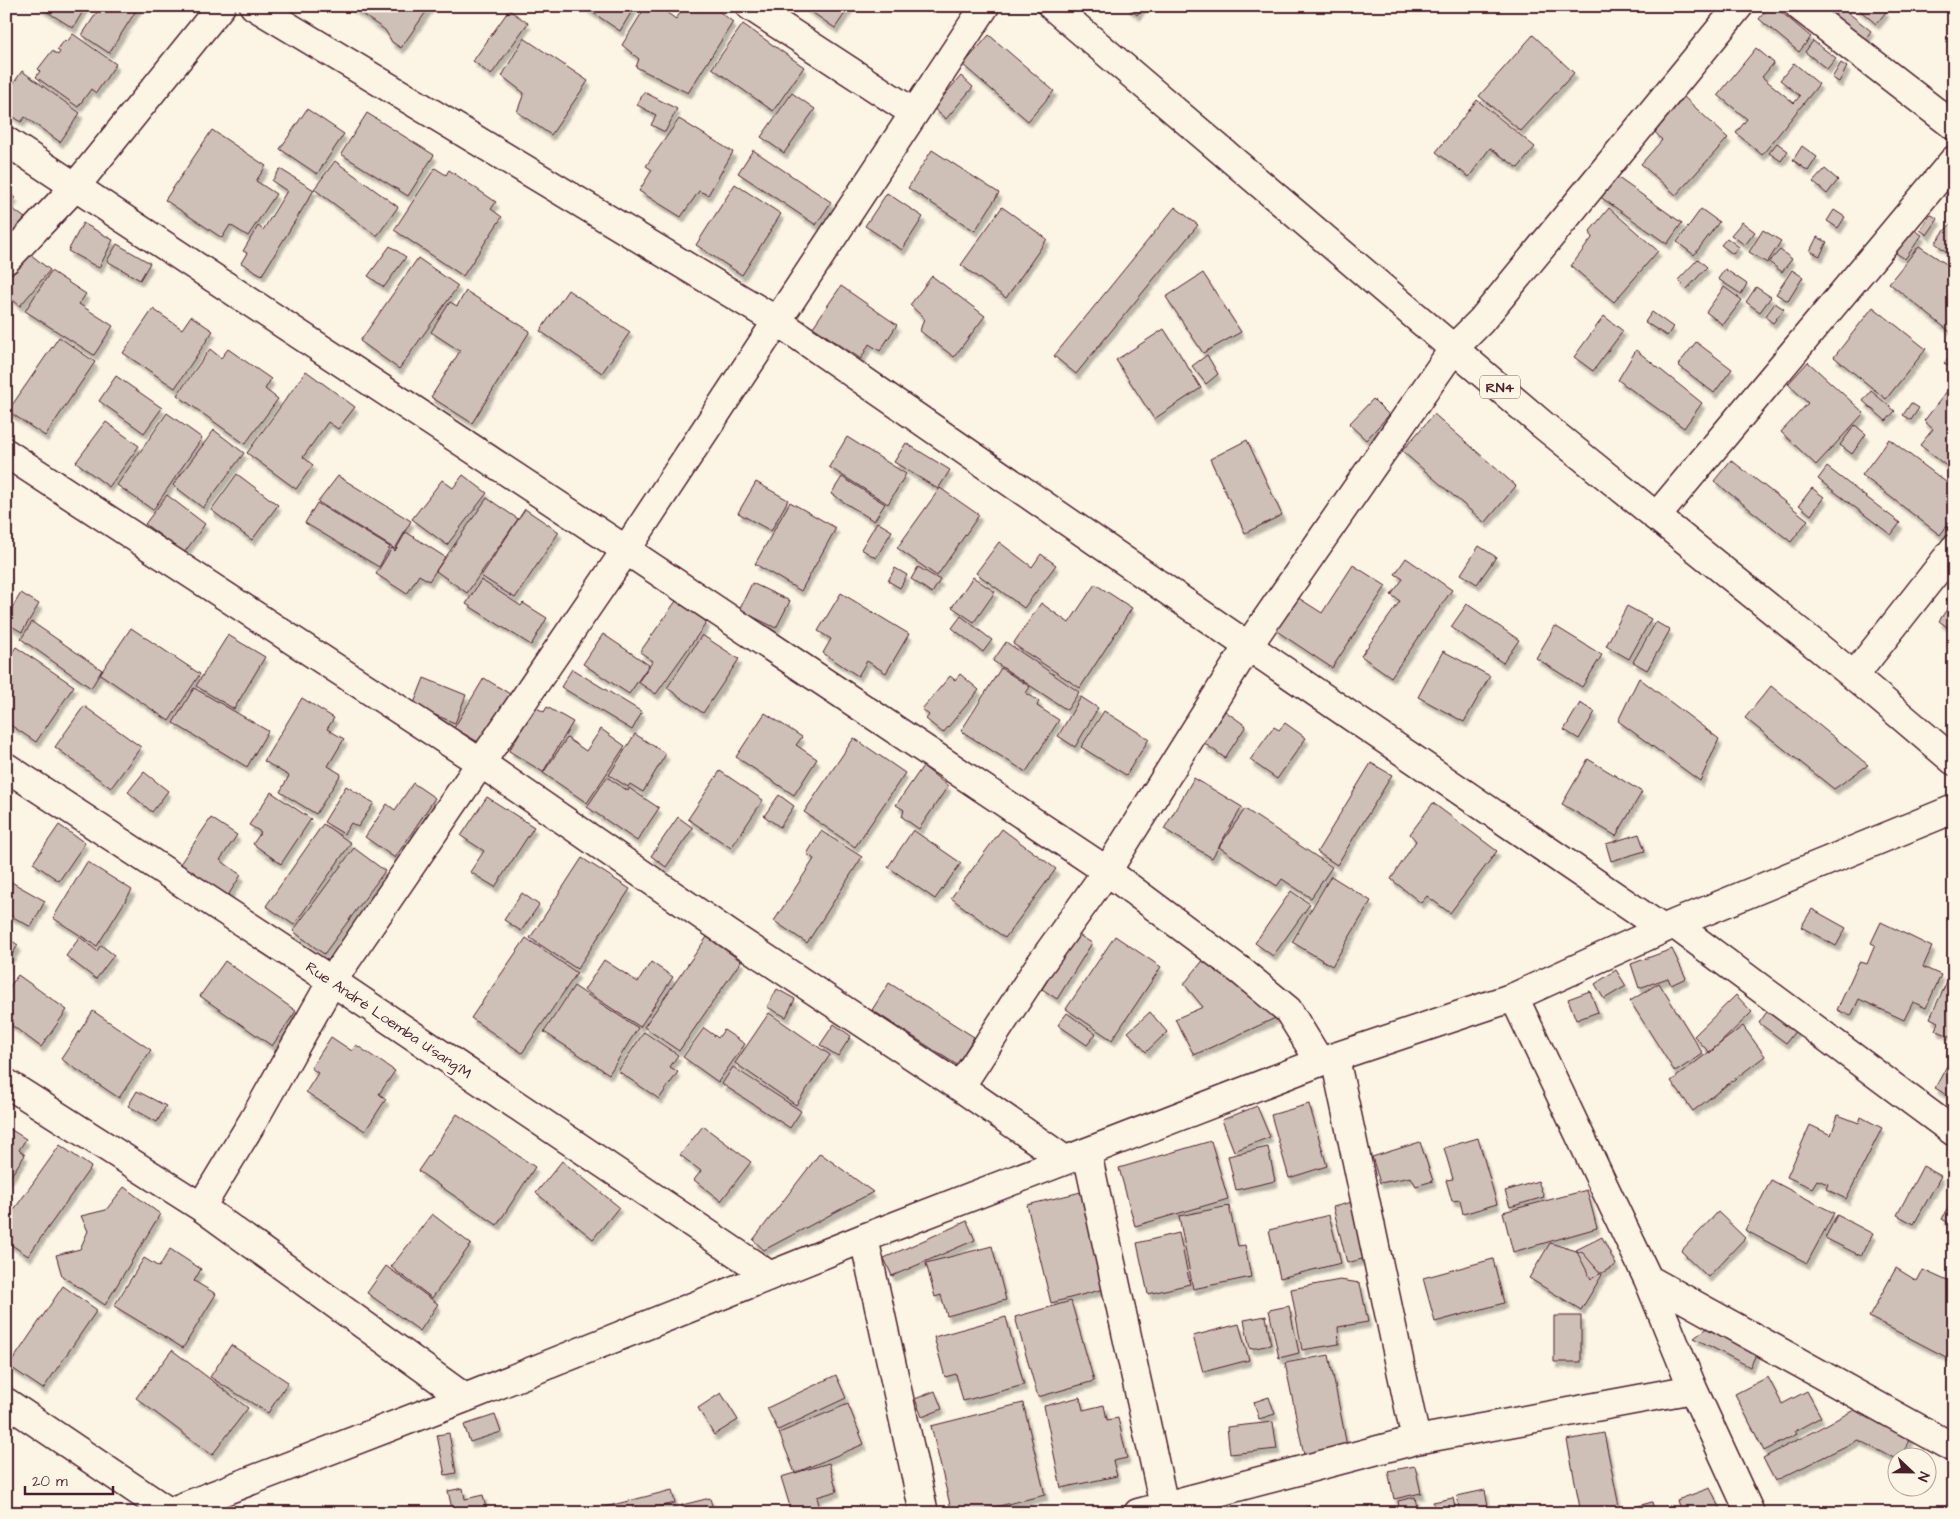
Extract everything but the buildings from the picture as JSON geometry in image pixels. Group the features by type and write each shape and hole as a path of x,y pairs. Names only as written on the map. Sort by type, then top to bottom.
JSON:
{"main road":[{"path":"6,260 75,187 221,6"},
{"path":"254,6 777,321 1248,646 1669,927 1954,1132"},
{"path":"750,6 914,113"},
{"path":"201,1207 253,1121 332,981 626,550 985,6"},
{"name":"RN4","path":"1052,6 1543,424 1854,676 1954,761"},
{"path":"960,1087 1038,969 1107,871 1248,646 1454,348 1481,321 1739,6"},
{"path":"1800,6 1954,126"},
{"path":"6,141 626,550 1107,871 1241,971 1288,1010 1328,1060 1416,1440"},
{"path":"1656,517 1954,160"},
{"path":"6,453 481,763 729,934 960,1087 1076,1157 1164,1506"},
{"path":"1854,676 1954,549"},
{"name":"Rue André Loemba U'sang'M","path":"6,767 332,981 769,1275"},
{"path":"6,1402 168,1512 465,1398 769,1275 1328,1060 1514,998 1669,927 1954,809"},
{"path":"1514,998 1648,1279 1693,1389 1750,1513"},
{"path":"6,1083 201,1207 465,1398"},
{"path":"864,1238 924,1513"},
{"path":"1648,1279 1954,1448"},
{"path":"1138,1513 1416,1440 1693,1389"}]}
